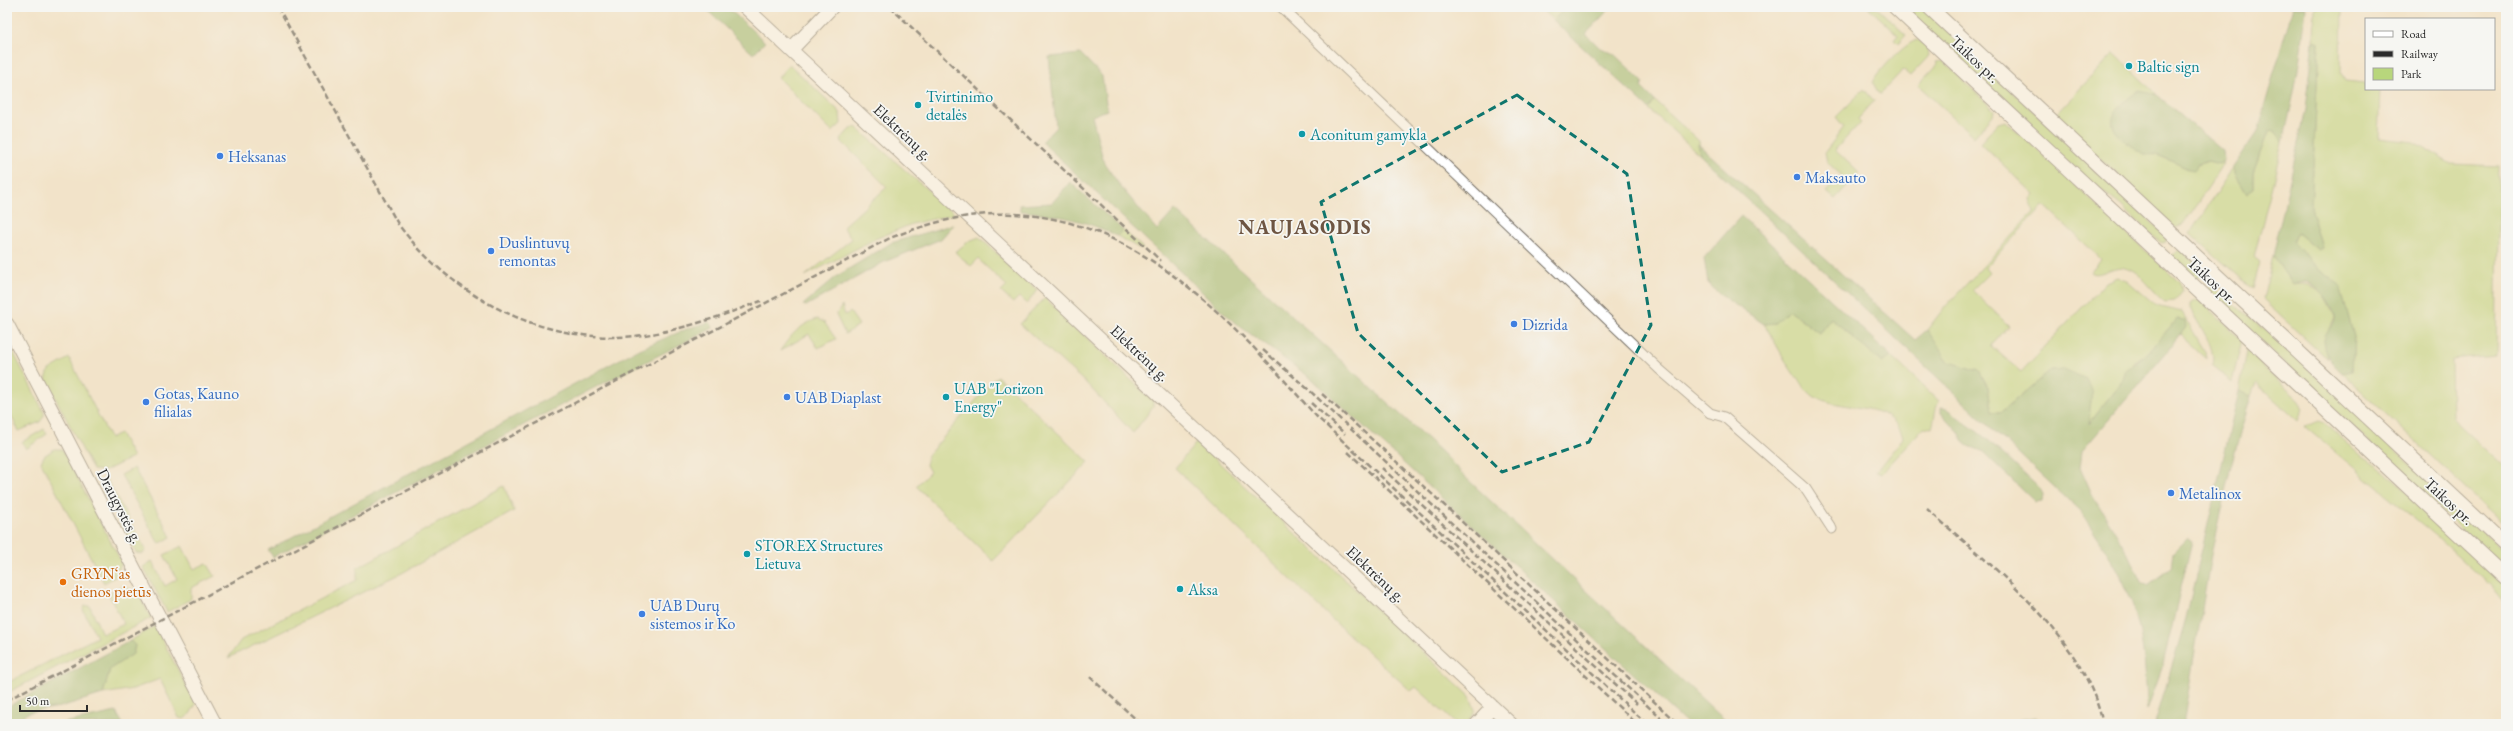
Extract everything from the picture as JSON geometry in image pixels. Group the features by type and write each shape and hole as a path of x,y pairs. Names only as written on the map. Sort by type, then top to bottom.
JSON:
{"main road":[{"name":"Taikos pr.","path":"1895,7 2506,578"},
{"name":"Taikos pr.","path":"1929,7 2506,546"},
{"path":"2155,251 2166,249 2177,239"},
{"path":"2196,288 2206,280 2220,279"}],"street":[{"name":"Elektrėnų g.","path":"745,7 1511,724"},
{"path":"791,50 832,7"},
{"path":"1281,7 1660,369 1710,413 1724,417 1806,489 1832,529"},
{"name":"Draugystės g.","path":"7,324 215,724"},
{"path":"1477,724 1493,707"}],"highlighted area":[{"path":"1517,95 1627,174 1651,325 1589,442 1502,472 1358,333 1321,202"}],"green space":[{"path":"704,7 727,7 765,42 753,54"},
{"path":"1539,7 1567,7 1553,20"},
{"path":"1567,7 1611,7 1586,34 1599,47 1614,54 1643,82 1641,87 1655,101 1649,109 1553,20"},
{"path":"1868,7 1876,7 1906,35 1898,44 1894,40 1898,35"},
{"path":"1903,7 1922,7 2166,236 2166,242 2161,243 2120,205 2082,175"},
{"path":"2293,7 2306,7 2297,75 2283,142 2274,131 2268,132 2253,172 2253,189 2247,194 2232,169 2257,132"},
{"path":"2315,7 2342,7 2341,74 2345,81 2365,83 2365,90 2380,90 2378,138 2414,142 2452,164 2499,166 2496,355 2451,359 2452,418 2506,468 2506,526 2342,373 2352,371 2354,337 2340,286 2319,270 2293,241 2298,233 2318,250 2322,248 2311,210 2319,43 2314,41"},
{"path":"1918,40 1927,46 1928,57 1910,76 1903,70 1881,93 1878,92 1873,83 1875,78 1900,51 1913,41"},
{"path":"2314,41 2319,43 2311,210 2322,248 2318,250 2298,233 2293,241 2319,270 2340,286 2354,337 2352,371 2342,373 2330,360 2324,345 2324,339 2334,324 2335,319 2334,312 2328,301 2316,287 2311,284 2304,282 2293,285 2273,256 2306,108"},
{"path":"2114,53 2157,95 2138,91 2126,143 2167,159 2187,169 2208,161 2219,164 2224,160 2223,165 2183,225 2175,228 2054,116"},
{"path":"1081,54 1102,76 1107,110 1092,116 1104,163 1121,187 1157,230 1175,210 1443,453 1464,476 1729,724 1688,724 1312,379 1234,322 1042,142 1056,127 1049,57"},
{"path":"1943,61 1994,110 1993,115 1974,137 1918,85 1938,64 1936,62"},
{"path":"789,64 840,112 841,124 832,132 778,78"},
{"path":"1864,89 1874,101 1858,119 1861,122 1835,150 1859,173 1835,199 1827,192 1842,176 1827,162 1825,152 1844,127 1836,117"},
{"path":"2138,91 2157,95 2223,151 2224,160 2219,164 2208,161 2198,164 2194,170 2188,169 2159,156 2146,155 2124,140 2113,126 2113,118 2117,110 2125,101"},
{"path":"1655,101 1699,141 1700,155 1649,109"},
{"path":"2006,121 2179,282 2183,291 2175,301 2165,302 2131,270 2120,267 2098,274 2090,272 2101,259 2044,205 1985,268 1989,273 1972,290 2009,326 1991,346 2021,372 2106,282 2118,277 2129,282 2157,306 2182,312 2205,352 2206,359 2180,335 2186,327 2177,319 2145,356 2134,362 2125,378 2087,425 2092,393 2051,370 2001,412 1991,412 1988,387 1979,371 1949,363 1927,330 1944,308 2034,212 2030,199 2034,194 1980,143 1998,123"},
{"path":"856,127 955,214 912,224 875,239 805,276 852,239 843,227 887,187 840,140 850,129"},
{"path":"2274,131 2283,142 2254,257 2260,262 2253,289 2190,233 2232,169 2247,194 2253,189 2253,172 2268,132"},
{"path":"1698,144 1915,340 1927,330 1949,362 1979,371 1988,387 1992,412 2001,412 2051,370 2064,369 2086,379 2092,393 2088,424 2125,378 2125,370 2145,356 2177,319 2185,320 2186,327 2166,353 2082,451 2080,467 2092,494 2127,552 2142,584 2148,585 2172,567 2174,552 2188,538 2192,541 2162,668 2147,710 2144,658 2138,624 2133,607 2116,567 2081,512 1700,155"},
{"path":"1070,182 1123,230 1117,236 1082,222 1045,214 1020,211 1019,205 1052,203"},
{"path":"1741,216 1891,356 1882,363 1831,318 1819,333 1789,310 1776,323 1764,324 1719,294 1708,283 1704,258"},
{"path":"954,224 941,239 884,262 806,306 803,305 837,276 891,243"},
{"path":"1123,230 1142,247 1142,250 1117,236"},
{"path":"979,237 1037,290 1027,304 1019,297 1013,303 1001,292 1007,286 978,259 971,266 955,252 969,241"},
{"path":"2180,249 2206,273 2194,279 2170,257"},
{"path":"2273,256 2293,285 2302,284 2315,288 2329,303 2335,318 2324,342 2327,359 2263,300"},
{"path":"2211,286 2274,337 2506,553 2506,572 2207,290"},
{"path":"1045,298 1153,401 1153,407 1133,433 1088,385 1020,324"},
{"path":"2194,300 2199,300 2242,340 2232,382 2212,366 2213,358 2209,343 2190,308 2190,303"},
{"path":"842,306 845,315 850,312 859,325 845,334 836,315"},
{"path":"1789,310 1819,333 1831,318 1882,363 1891,356 1939,401 1932,428 1924,427 1882,473 1876,471 1903,438 1899,427 1891,419 1882,414 1872,410 1837,404 1816,398 1805,388 1792,371 1764,324 1776,323"},
{"path":"817,319 824,322 836,339 818,348 809,334 780,351 787,341 800,328"},
{"path":"710,322 713,328 594,388 273,557 268,550 635,351 689,328"},
{"path":"7,340 44,412 44,416 40,422 19,431 9,412 7,412"},
{"path":"2248,346 2268,372 2299,400 2303,409 2298,421 2256,383 2251,396 2239,391"},
{"path":"69,358 110,438 120,433 133,457 105,471 93,470 46,380 49,370"},
{"path":"997,376 1089,462 993,561 916,486 930,472 926,465 928,455"},
{"path":"2239,391 2251,396 2230,469 2211,555 2183,724 2155,724 2186,618"},
{"path":"1941,408 1947,409 1987,439 2040,489 2043,494 2042,501 2035,502 1982,451 1969,446 1962,440 1960,434 1941,413"},
{"path":"2319,421 2325,423 2362,456 2380,467 2506,586 2506,605 2490,585 2435,535 2305,427"},
{"path":"44,429 47,434 26,449 22,442"},
{"path":"1197,442 1470,696 1475,710 1467,724 1456,724 1416,687 1411,691 1335,622 1175,468"},
{"path":"54,449 62,449 122,563 115,577 104,583 41,462 44,456"},
{"path":"134,468 171,537 159,544 121,475"},
{"path":"107,480 146,550 143,554 136,553 104,492 105,482"},
{"path":"504,486 514,511 402,573 228,658 241,640 357,580 357,568"},
{"path":"182,546 194,569 207,563 215,576 191,588 191,599 167,612 143,567 152,561 165,586 177,579 164,555"},
{"path":"122,586 137,591 151,618 7,693 7,683 97,637 83,610 85,606 90,606 102,634 124,624 108,593"},
{"path":"155,626 196,704 190,714 184,719 179,718 160,679 133,689 103,694 110,669 133,654 135,646 130,641"},
{"path":"130,641 135,645 133,654 110,669 103,694 60,707 30,712 7,724 7,707"},
{"path":"116,712 123,724 59,724"},
{"path":"2036,717 2043,724 2016,724 2018,720"}],"railway":[{"path":"278,7 398,224 418,248 441,270 466,290 493,306 522,319 552,329 583,335 615,337 653,334 671,330 708,320 761,301"},
{"path":"890,7 1161,261"},
{"path":"7,700 890,238 929,225 969,216 1024,215 1075,224 1122,243 1165,270 1206,302 1245,338 1316,416 1647,724"},
{"path":"1263,350 1309,390 1667,724"},
{"path":"1322,394 1444,505 1678,724"},
{"path":"1311,403 1345,434"},
{"path":"1348,452 1637,724"},
{"path":"1382,468 1637,704"},
{"path":"1927,509 2006,579 2032,604 2056,632 2076,661 2092,691 2103,724"},
{"path":"1090,677 1141,724"}],"place":[{"name":"Baltic sign","path":"2129,66"},
{"name":"Tvirtinimo detalės","path":"918,105"},
{"name":"Aconitum gamykla","path":"1302,134"},
{"name":"Heksanas","path":"220,156"},
{"name":"Maksauto","path":"1797,177"},
{"name":"Duslintuvų remontas","path":"491,251"},
{"name":"Dizrida","path":"1514,324"},
{"name":"UAB Diaplast","path":"787,397"},
{"name":"UAB \"Lorizon Energy\"","path":"946,397"},
{"name":"Gotas, Kauno filialas","path":"146,402"},
{"name":"Metalinox","path":"2171,493"},
{"name":"STOREX Structures Lietuva","path":"747,554"},
{"name":"GRYN‘as dienos pietūs","path":"63,582"},
{"name":"Aksa","path":"1180,589"},
{"name":"UAB Durų sistemos ir Ko","path":"642,614"}],"district":[{"name":"NAUJASODIS","path":"1305,227"}]}
